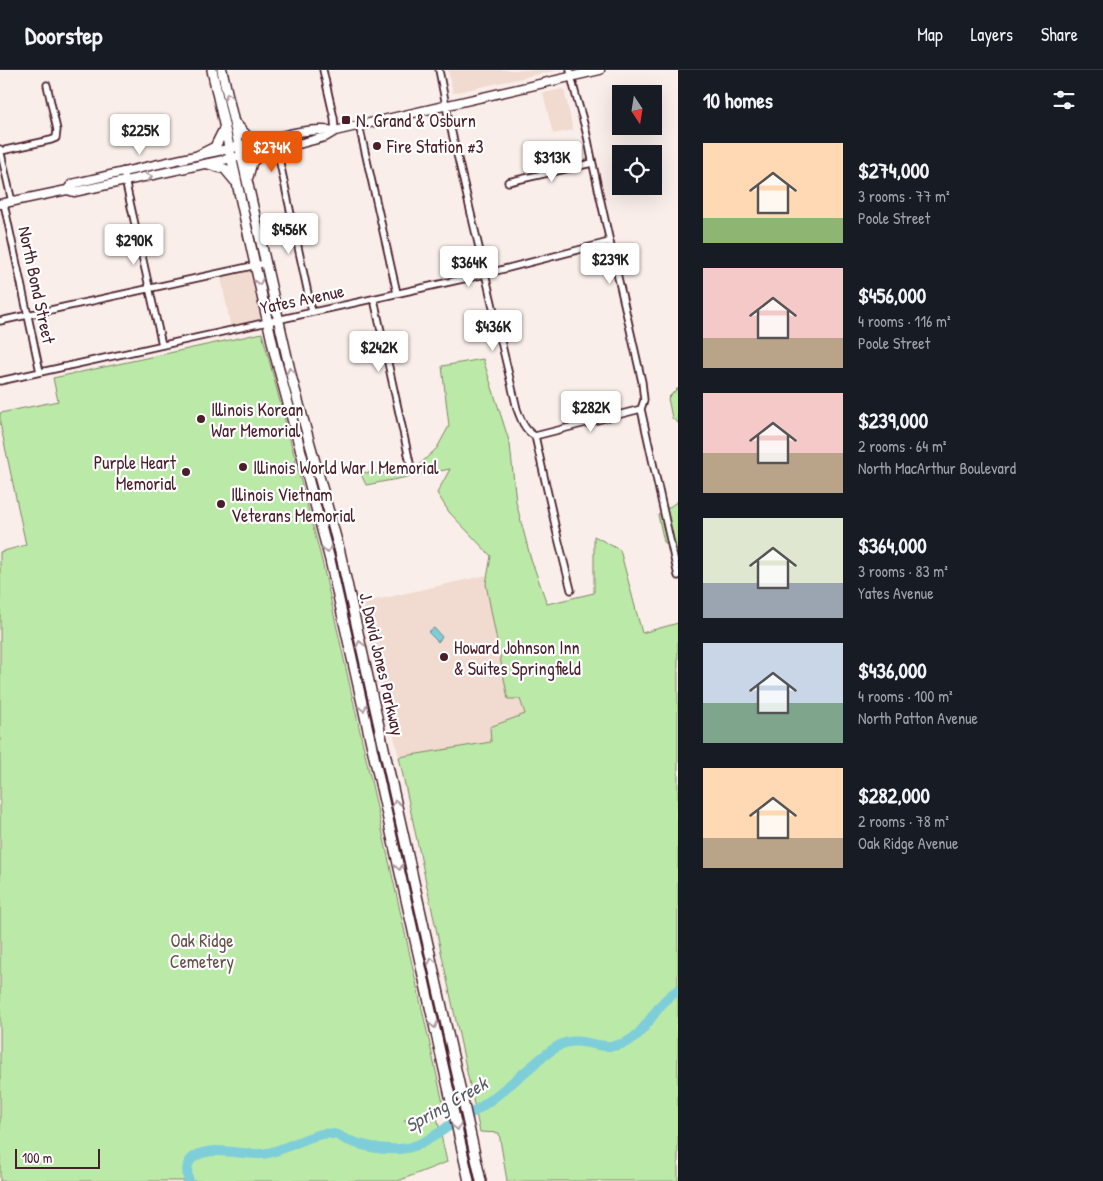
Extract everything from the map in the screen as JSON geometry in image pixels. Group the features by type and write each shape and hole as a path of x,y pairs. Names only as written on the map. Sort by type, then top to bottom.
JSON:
{"main road":[{"name":"J. David Jones Parkway","path":"212,70 285,395 330,560 469,1181"},
{"name":"J. David Jones Parkway","path":"222,70 298,402 340,552 481,1181"},
{"path":"67,190 72,184 265,140 323,129 335,130 446,105 570,73 600,70"},
{"path":"234,122 248,137 265,140"},
{"path":"199,155 215,147 224,129"},
{"path":"5,203 67,190 74,192 126,182 242,157 325,137 335,130"},
{"path":"247,180 252,162 264,152"},
{"path":"208,164 225,169 237,183"}],"street":[{"path":"323,70 335,130"},
{"path":"440,70 446,105 517,409 525,426 535,436 571,590"},
{"path":"570,73 584,126 609,242 618,271 642,382 644,400 641,409 678,576"},
{"path":"0,149 56,138 47,85"},
{"path":"358,125 397,293"},
{"name":"North Bond Street","path":"0,149 5,203 40,372"},
{"path":"277,149 312,312"},
{"path":"508,182 592,163"},
{"path":"124,172 162,346"},
{"name":"Yates Avenue","path":"0,381 486,274 609,242"},
{"path":"0,321 266,262"},
{"path":"374,299 410,463"},
{"path":"535,436 641,409"}],"shaded area":[{"path":"448,70 557,70 453,93"},
{"path":"564,89 573,130 553,134 543,93"},
{"path":"243,272 253,274 262,315 258,320 231,328 221,277"},
{"path":"487,575 486,584 508,699 520,699 525,715 490,727 491,742 399,757 362,603"}],"green space":[{"name":"Oak Ridge Cemetery","path":"262,333 322,561 445,1112 404,1120 406,1122 437,1117 447,1162 398,1181 0,1181 0,552 26,545 0,423 0,413 58,401 53,378"},
{"path":"483,359 510,444 516,502 530,556 547,604 594,593 594,536 620,550 642,633 678,623 678,1181 507,1181 499,1133 480,1132 399,757 491,742 490,727 525,714 520,699 508,699 486,584 491,556 449,512 437,493 450,469 366,485 360,472 381,474 419,465 437,448 449,426 442,366"},
{"path":"678,388 678,423 672,418 668,398"},
{"path":"678,501 678,561 675,550 664,542 658,515"}],"water":[{"path":"434,628 442,637 438,642 428,632"}],"waterway":[{"name":"Spring Creek","path":"189,1181 187,1175 189,1162 201,1153 217,1151 253,1154 270,1153 308,1138 325,1134 335,1134 353,1142 379,1148 399,1149 418,1145 480,1108 548,1053 562,1044 576,1041 611,1046 632,1039 643,1029 663,1003 678,990"}],"place":[{"name":"N. Grand & Osburn","path":"346,120"},
{"name":"Fire Station #3","path":"377,146"},
{"name":"Illinois Korean War Memorial","path":"201,419"},
{"name":"Illinois World War I Memorial","path":"243,467"},
{"name":"Purple Heart Memorial","path":"186,472"},
{"name":"Illinois Vietnam Veterans Memorial","path":"221,504"},
{"name":"Howard Johnson Inn & Suites Springfield","path":"444,657"}]}
